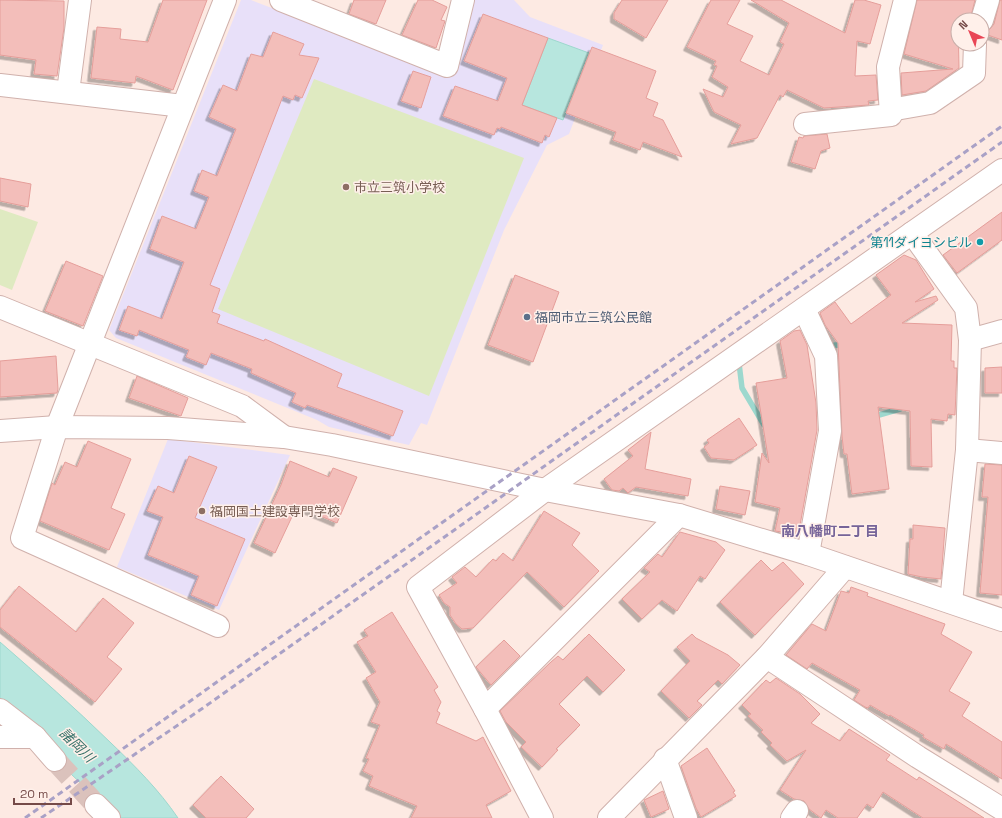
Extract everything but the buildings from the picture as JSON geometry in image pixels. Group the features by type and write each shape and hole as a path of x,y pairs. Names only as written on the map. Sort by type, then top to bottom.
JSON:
{"street":[{"path":"68,92 80,0"},
{"path":"218,626 22,538 57,427 91,344 225,0"},
{"path":"281,0 447,66 464,0"},
{"path":"805,124 891,115 888,68 905,0"},
{"path":"984,12 988,0"},
{"path":"890,110 930,103 974,73 975,52"},
{"path":"0,85 183,106"},
{"path":"542,818 485,709 418,587 545,490 1002,170"},
{"path":"912,233 966,308 970,340 967,450 950,602"},
{"path":"0,307 242,406 284,437"},
{"path":"804,309 826,356 830,431 808,554"},
{"path":"970,340 1002,331"},
{"path":"0,431 57,427 168,428 284,437 332,445 545,490 679,515 808,554 1002,620"},
{"path":"967,450 1002,453"},
{"path":"485,709 679,515"},
{"path":"609,818 665,759 767,657 845,567"},
{"path":"767,657 918,757 1002,809"},
{"path":"0,710 35,737 55,760"},
{"path":"0,737 35,737"},
{"path":"665,759 686,818"}],"shaded area":[{"name":"市立三筑小学校","path":"241,0 251,0 452,77 473,0 514,0 530,17 603,45 569,134 547,145 504,230 427,425 421,423 409,445 329,427 317,420 116,338 109,330"},
{"name":"福岡国土建設専門学校","path":"168,439 290,455 219,610 117,567"}],"green space":[{"path":"314,79 524,158 429,396 218,309"},
{"path":"0,209 38,222 12,290 0,285"}],"water":[{"path":"548,38 589,53 563,120 522,105"},
{"name":"諸岡川","path":"0,642 70,704 129,760 155,788 178,818 117,818 0,706"}],"waterway":[{"path":"835,345 845,346"},
{"path":"739,363 742,388 764,425 768,423"},
{"path":"872,417 900,409"}],"tunnel":[{"path":"55,760 96,805"}],"railway":[{"path":"25,818 1002,126"},
{"path":"41,818 203,708 1002,142"}],"place":[{"name":"市立三筑小学校","path":"346,187"},
{"name":"第11ダイヨシビル","path":"980,242"},
{"name":"福岡市立三筑公民館","path":"527,317"},
{"name":"福岡国土建設専門学校","path":"202,511"}],"district":[{"name":"南八幡町二丁目","path":"830,531"}]}
